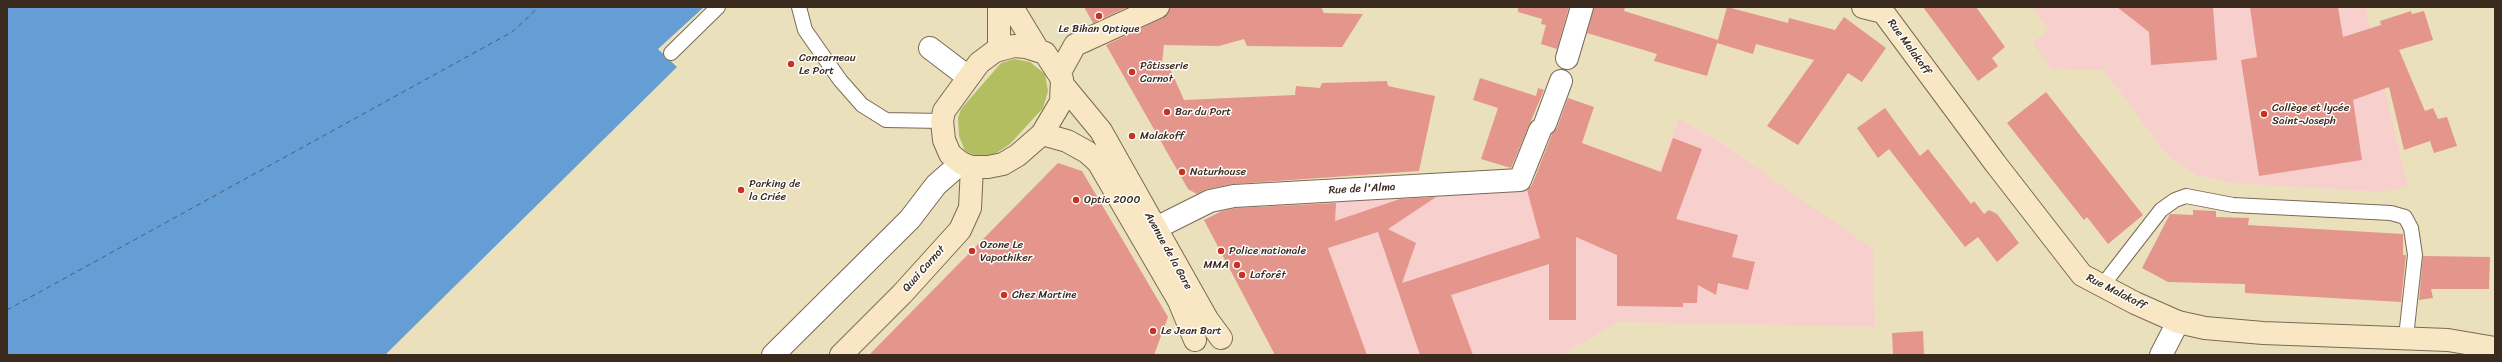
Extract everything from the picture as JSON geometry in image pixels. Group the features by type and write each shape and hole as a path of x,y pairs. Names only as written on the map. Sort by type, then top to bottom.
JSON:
{"main road":[{"path":"999,7 999,50"},
{"path":"1012,7 1038,50"},
{"path":"1061,80 1045,53 1038,50 1014,46 999,50 979,63 944,111 942,121 944,140 950,154 966,165 988,167 1003,164 1024,151 1042,134 1061,102 1061,80 1075,45 1158,7"},
{"name":"Rue Malakoff","path":"1876,9 2082,275 2102,286 2178,322 2205,328 2263,333 2406,337 2448,340 2495,348"},
{"name":"Avenue de la Gare","path":"1061,80 1094,120 1222,347"},
{"name":"Avenue de la Gare","path":"1042,134 1067,141 1087,152 1098,162 1179,301 1194,348"},
{"name":"Quai Carnot","path":"842,355 902,294 960,230 970,208 966,165"},
{"path":"1194,348 1207,332 1222,347"}],"street":[{"path":"1567,58 1582,7"},
{"path":"930,48 968,77"},
{"name":"Rue de l'Alma","path":"1156,228 1210,201 1234,196 1520,180 1561,81"},
{"path":"773,355 910,219 936,185 966,165"},
{"path":"2161,355 2178,322"}],"lane":[{"path":"671,53 718,7"},
{"path":"799,7 805,30 840,80 862,105 886,120 942,121"},
{"path":"2102,286 2160,210 2175,200 2186,196 2233,205 2391,213 2405,217 2411,228 2415,255 2406,337"}],"shaded area":[{"name":"Collège et lycée Saint-Joseph","path":"2032,7 2365,7 2408,187 2382,192 2233,183 2197,175 2165,153 2104,70 2051,69 2033,42 2049,30"},
{"path":"1679,119 1721,143 1873,249 1875,327 1618,322 1562,355 1367,355 1317,215 1316,199 1513,192 1526,186 1533,179 1640,220"}],"green space":[{"path":"1014,59 1030,62 1045,74 1048,91 1043,108 1010,144 995,154 980,157 965,151 959,136 958,118 961,109 1001,63"}],"water":[{"path":"7,7 704,7 658,49 677,67 385,355 7,355"}],"building":[{"name":"Le Bihan Optique","path":"1084,7 1128,7 1093,23"},
{"path":"1170,7 1321,7 1324,13 1363,14 1342,47 1247,46 1244,39 1219,46 1164,45 1162,63 1168,64 1184,100 1295,95 1296,86 1320,88 1322,83 1387,81 1388,86 1435,96 1419,171 1233,184 1207,189 1197,194 1188,189 1106,45 1163,18 1168,14"},
{"path":"1518,7 1569,7 1557,49 1541,44 1546,25 1541,24 1542,19 1518,12"},
{"path":"1594,7 1625,7 1624,11 1718,40 1707,76 1654,61 1657,54 1587,33"},
{"path":"1727,7 1788,23 1789,18 1835,30 1844,17 1886,48 1862,82 1848,73 1798,145 1767,126 1814,60 1756,44 1753,54 1717,43"},
{"path":"1923,7 1976,7 2005,47 1992,58 1998,66 1978,81"},
{"path":"2117,7 2213,7 2217,60 2151,65 2149,32"},
{"path":"2250,7 2338,7 2343,37 2381,25 2380,21 2411,11 2412,14 2424,11 2433,40 2399,50 2425,111 2433,108 2438,119 2447,117 2457,146 2434,153 2430,141 2404,150 2389,87 2353,100 2362,160 2259,176 2241,60 2257,57"},
{"path":"1480,78 1536,96 1538,88 1544,90 1511,168 1481,159 1498,108 1473,100"},
{"path":"2046,92 2143,215 2108,244 2087,217 2084,220 2007,123"},
{"path":"1568,98 1594,107 1582,143 1661,172 1673,138 1702,149 1676,219 1738,235 1732,257 1755,262 1748,290 1718,283 1716,295 1698,285 1697,303 1683,303 1683,307 1617,306 1617,255 1576,237 1576,320 1549,320 1549,264 1451,295 1473,355 1420,355 1378,232 1328,248 1367,355 1275,355 1204,220 1222,211 1236,208 1336,203 1335,221 1400,199 1436,197 1388,229 1416,243 1402,283 1540,238 1527,190 1532,185 1552,134 1557,128"},
{"path":"1885,108 1920,156 1928,149 1971,204 1974,201 1984,214 1989,210 1997,214 2019,243 1997,262 1978,237 1965,247 1889,149 1878,158 1857,128"},
{"path":"1058,163 1082,171 1168,317 1154,355 869,355"},
{"path":"2193,210 2216,211 2216,217 2249,218 2248,225 2403,234 2403,255 2406,255 2401,302 2245,293 2245,284 2168,282 2142,268 2170,214 2193,215"},
{"path":"2423,256 2490,257 2489,289 2431,289 2433,298 2419,300"},
{"path":"1923,331 1924,355 1893,355 1892,333"}],"ferry route":[{"path":"7,310 512,32 539,7"}],"place":[{"name":"Le Bihan Optique","path":"1099,16"},
{"name":"Concarneau Le Port","path":"791,64"},
{"name":"Pâtisserie Carnot","path":"1132,72"},
{"name":"Bar du Port","path":"1167,112"},
{"name":"Collège et lycée Saint-Joseph","path":"2264,114"},
{"name":"Malakoff","path":"1132,136"},
{"name":"Naturhouse","path":"1182,172"},
{"name":"Parking de la Criée","path":"741,190"},
{"name":"Optic 2000","path":"1076,200"},
{"name":"Ozone Le Vapothiker","path":"972,251"},
{"name":"Police nationale","path":"1221,251"},
{"name":"MMA","path":"1237,265"},
{"name":"Laforêt","path":"1242,275"},
{"name":"Chez Martine","path":"1004,295"},
{"name":"Le Jean Bart","path":"1153,331"}]}
